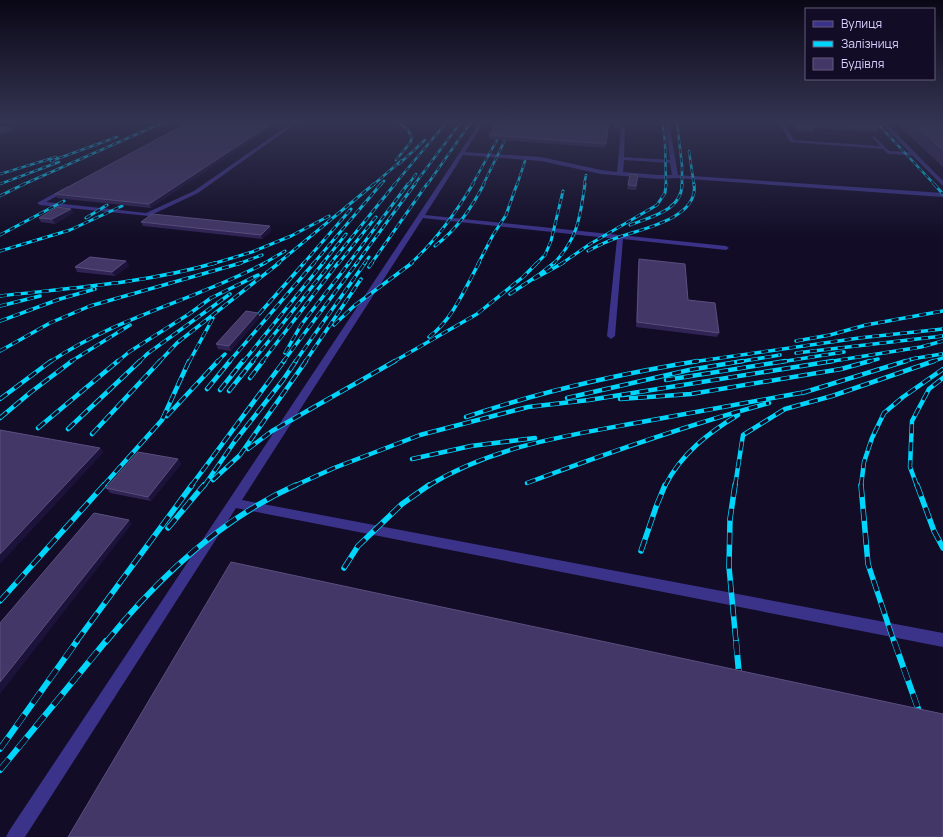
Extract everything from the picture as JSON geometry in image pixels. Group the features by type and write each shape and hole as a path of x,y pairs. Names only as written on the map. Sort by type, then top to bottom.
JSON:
{"lane":[{"path":"74,185 40,203 147,215 196,192 240,161"},
{"path":"15,837 457,161"},
{"path":"549,161 582,169 620,174 675,176 943,195"},
{"path":"620,174 621,161"},
{"path":"661,161 673,162 675,176"},
{"path":"920,161 943,184"},
{"path":"421,216 726,248"},
{"path":"611,336 620,237"},
{"path":"234,503 943,640"}],"building":[{"path":"116,161 214,161 149,204 55,194"},
{"path":"630,174 638,175 636,186 628,185"},
{"path":"57,207 71,209 52,219 39,218"},
{"path":"152,214 270,226 261,235 141,222"},
{"path":"90,257 126,261 112,272 75,267"},
{"path":"639,259 685,264 688,300 715,303 719,333 637,322"},
{"path":"246,311 258,313 229,346 216,344"},
{"path":"0,430 100,448 0,554"},
{"path":"138,452 178,459 148,497 106,488"},
{"path":"94,513 129,520 0,682 0,623"},
{"path":"231,562 943,714 943,837 68,837"}],"railway":[{"path":"0,174 43,161"},
{"path":"22,185 76,161"},
{"path":"373,185 401,161"},
{"path":"399,164 402,161"},
{"path":"394,185 414,161"},
{"path":"414,185 432,161"},
{"path":"427,185 444,161"},
{"path":"472,185 485,161"},
{"path":"483,185 495,161"},
{"path":"517,185 525,161"},
{"path":"665,161 666,184"},
{"path":"681,161 682,184"},
{"path":"690,161 694,185"},
{"path":"913,161 935,185"},
{"path":"0,184 59,162"},
{"path":"408,185 416,174"},
{"path":"584,185 586,175"},
{"path":"381,184 384,181"},
{"path":"277,264 374,184"},
{"path":"313,264 381,184"},
{"path":"330,264 395,184"},
{"path":"348,264 408,184"},
{"path":"356,264 415,184"},
{"path":"371,264 427,184"},
{"path":"410,264 444,227 473,184"},
{"path":"435,246 457,226 474,202 484,184"},
{"path":"478,264 493,235 506,215 517,184"},
{"path":"554,263 568,246 573,236 579,217 585,184"},
{"path":"561,264 590,244 657,205 665,193 666,184"},
{"path":"630,225 655,216 671,207 677,201 681,193 682,184"},
{"path":"934,184 943,194"},
{"path":"0,196 22,185"},
{"path":"588,251 613,239 657,225 680,213 688,205 693,195 694,185"},
{"path":"393,362 477,314 523,277 545,255 551,241 563,191"},
{"path":"0,235 64,201"},
{"path":"86,218 107,205"},
{"path":"0,251 70,230 122,206"},
{"path":"303,264 351,209"},
{"path":"212,264 252,252 291,236 329,216"},
{"path":"338,264 376,217"},
{"path":"322,264 346,234"},
{"path":"263,264 285,251"},
{"path":"240,263 262,255"},
{"path":"364,264 369,257"},
{"path":"0,296 135,280 189,270 215,263"},
{"path":"0,351 50,323 90,306 240,263"},
{"path":"159,362 177,343 279,263"},
{"path":"259,314 304,263"},
{"path":"229,362 314,263"},
{"path":"243,362 323,263"},
{"path":"252,362 331,263"},
{"path":"262,362 338,263"},
{"path":"285,353 301,325 349,263"},
{"path":"283,362 357,263"},
{"path":"295,362 365,263"},
{"path":"369,267 372,263"},
{"path":"334,325 354,306 412,263"},
{"path":"429,337 452,312 479,263"},
{"path":"510,294 554,263"},
{"path":"534,279 563,263"},
{"path":"50,362 76,346 102,333 211,288 263,264"},
{"path":"117,362 129,352 189,314 211,298 258,275"},
{"path":"305,362 361,279"},
{"path":"0,321 60,299 95,289"},
{"path":"140,361 147,354 230,294"},
{"path":"0,306 40,296"},
{"path":"796,341 830,335 866,325 943,311"},
{"path":"189,362 213,318"},
{"path":"70,362 130,325"},
{"path":"695,362 859,338 943,329"},
{"path":"796,353 943,336"},
{"path":"827,362 921,347 943,341"},
{"path":"780,362 844,352"},
{"path":"218,361 225,354"},
{"path":"915,358 942,354"},
{"path":"737,362 780,355"},
{"path":"903,362 915,358"},
{"path":"934,361 943,358"},
{"path":"867,362 878,359"},
{"path":"0,399 51,361"},
{"path":"0,418 72,361"},
{"path":"38,428 118,361"},
{"path":"68,429 140,361"},
{"path":"92,434 160,361"},
{"path":"103,486 162,420 189,361"},
{"path":"167,416 218,361"},
{"path":"207,389 230,361"},
{"path":"220,390 243,361"},
{"path":"229,391 253,361"},
{"path":"250,378 263,361"},
{"path":"191,486 284,361"},
{"path":"204,486 235,441 296,361"},
{"path":"213,480 240,455 306,361"},
{"path":"248,449 272,431 395,361"},
{"path":"737,362 743,361"},
{"path":"666,380 786,361"},
{"path":"294,486 334,468 420,435 528,407 589,400 833,361"},
{"path":"620,399 691,394 841,369 870,361"},
{"path":"804,392 906,361"},
{"path":"735,486 743,435 785,409 832,396 934,361"},
{"path":"466,417 552,391 695,362"},
{"path":"567,398 689,370 737,362"},
{"path":"861,486 864,462 872,438 884,413 903,397 943,369"},
{"path":"917,486 910,467 912,421 929,389 943,378"},
{"path":"428,486 452,473 503,452 555,438 804,392"},
{"path":"527,483 647,440 769,403"},
{"path":"665,486 679,464 696,445 716,429 738,415"},
{"path":"412,459 471,446 535,438"},
{"path":"0,601 104,485"},
{"path":"76,642 192,485"},
{"path":"168,528 204,485"},
{"path":"344,568 358,546 402,504 429,485"},
{"path":"641,551 665,485"},
{"path":"735,485 730,519 729,567 736,642"},
{"path":"917,485 934,531 943,548"},
{"path":"106,642 147,595 192,552 242,515 268,499 294,486"},
{"path":"861,486 868,564 894,642"},
{"path":"0,749 77,641"},
{"path":"0,770 106,641"},
{"path":"736,641 739,674"},
{"path":"894,641 920,714"}]}
